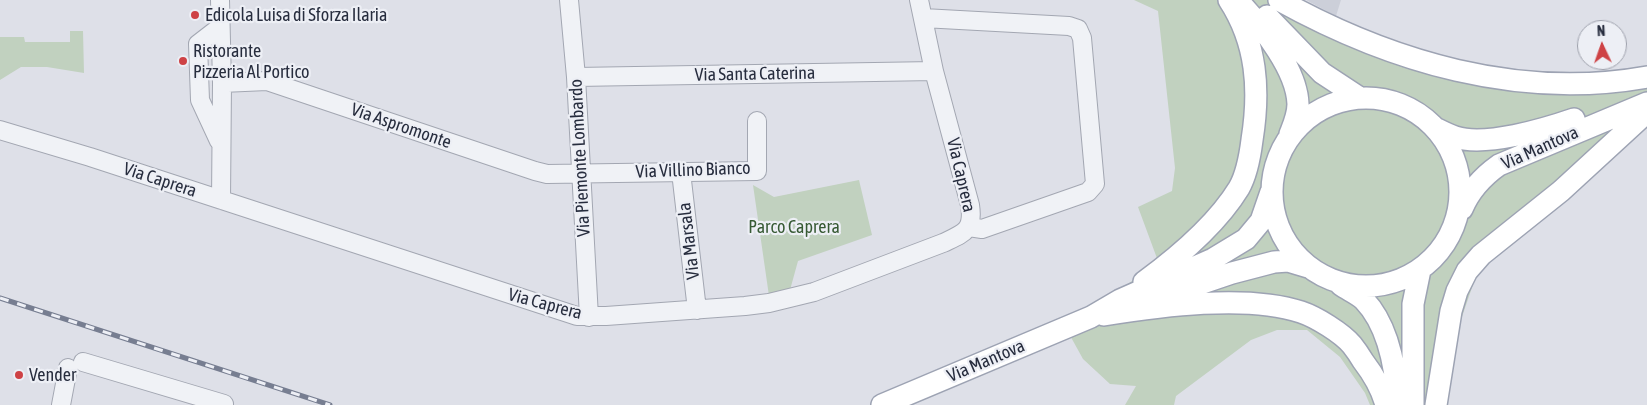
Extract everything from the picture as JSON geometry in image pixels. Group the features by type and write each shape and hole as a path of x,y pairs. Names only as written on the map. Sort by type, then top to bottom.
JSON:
{"main road":[{"path":"1107,311 1155,274 1207,228 1240,186 1245,173 1254,126 1256,104 1255,65 1245,30 1230,0"},
{"path":"1107,311 1213,259 1246,239 1261,221 1272,190 1277,160 1290,134 1298,103 1289,72 1269,37 1237,0"},
{"path":"1253,0 1322,73 1360,98"},
{"path":"1279,0 1333,29 1376,46 1416,60 1486,77 1518,82 1556,84 1611,82 1647,77"},
{"name":"Via Mantova","path":"1437,129 1456,138 1476,140 1508,136 1545,129 1603,109 1647,91"},
{"path":"1290,134 1305,120 1322,109 1340,102 1360,98 1379,99 1396,102 1418,113 1437,129 1448,145 1456,163 1461,182 1461,202 1457,221 1451,236 1432,261 1400,281 1378,286 1356,286 1334,281"},
{"name":"Via Mantova","path":"1457,221 1467,196 1482,178 1499,165 1647,103"},
{"path":"1436,405 1451,311 1457,290 1467,271 1481,255 1560,191 1647,112"},
{"path":"1272,190 1274,212 1281,233 1292,252 1308,267"},
{"path":"1107,311 1266,264 1288,261 1308,267 1363,299 1374,313 1382,327 1394,371 1398,405"},
{"path":"1413,405 1413,304 1420,270"},
{"path":"1107,311 1213,304 1269,304 1303,313 1330,328 1351,344 1369,368 1386,405"},
{"name":"Via Mantova","path":"882,405 1107,311"}],"street":[{"path":"220,0 222,84 221,200"},
{"name":"Via Piemonte Lombardo","path":"569,0 576,77 589,317"},
{"name":"Via Caprera","path":"0,130 577,316 589,317 696,310 769,303 814,292 958,236 969,228 972,218 970,206 934,71 919,0"},
{"path":"923,18 1069,26 1078,30 1082,38 1095,184 1088,192 1035,211 982,229 969,228"},
{"path":"220,27 198,44 200,100 220,144"},
{"name":"Via Santa Caterina","path":"576,77 934,71"},
{"name":"Via Aspromonte","path":"222,84 267,81 535,171 547,174 581,174"},
{"name":"Via Villino Bianco","path":"581,174 757,171 757,121"},
{"name":"Via Marsala","path":"681,172 696,310"},
{"path":"61,405 76,365 224,404"}],"shaded area":[{"path":"1306,0 1341,0 1336,16"}],"green space":[{"path":"1134,0 1269,0 1467,76 1647,71 1647,122 1478,270 1453,343 1441,405 1370,405 1365,393 1340,357 1307,330 1277,330 1251,340 1176,396 1174,405 1125,405 1136,386 1110,384 1083,359 1062,321 1115,294 1158,261 1138,207 1172,191 1175,168 1158,11"},
{"path":"70,31 83,31 84,73 47,67 21,67 0,80 0,37 24,37 25,42 70,42"},
{"name":"Parco Caprera","path":"859,180 872,235 798,261 790,290 769,296 753,185 774,197"}],"railway":[{"path":"0,298 330,405"}],"place":[{"name":"Edicola Luisa di Sforza Ilaria","path":"195,15"},
{"name":"Ristorante Pizzeria Al Portico","path":"183,61"},
{"name":"Vender","path":"19,375"}]}
